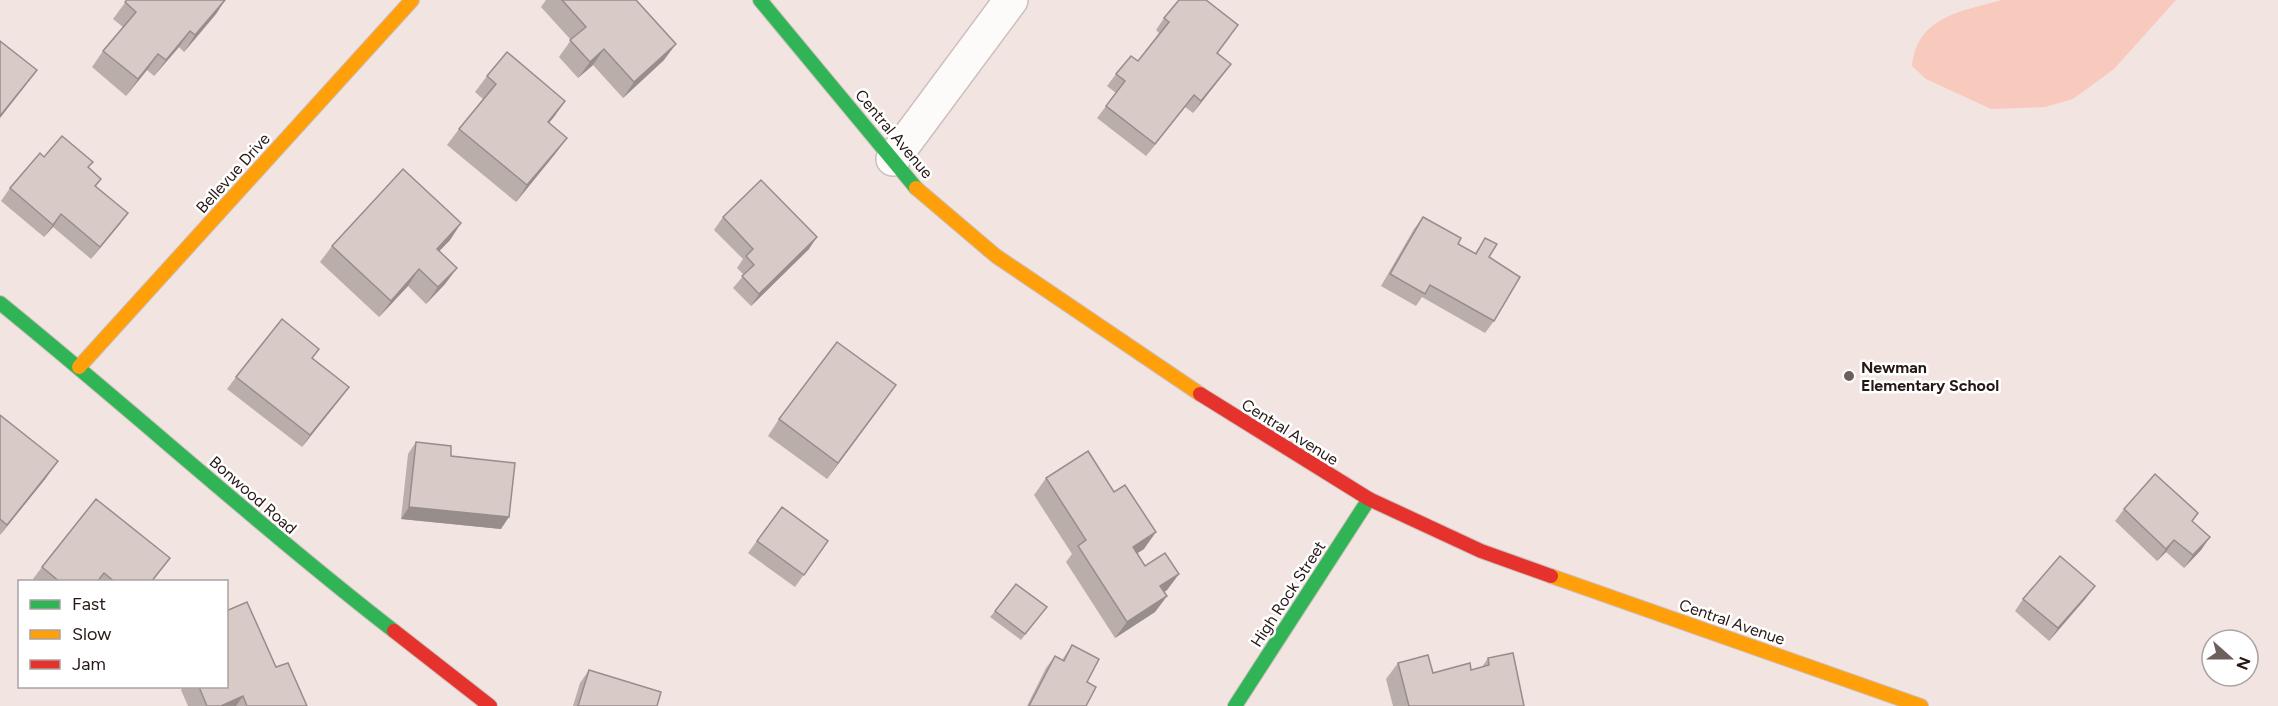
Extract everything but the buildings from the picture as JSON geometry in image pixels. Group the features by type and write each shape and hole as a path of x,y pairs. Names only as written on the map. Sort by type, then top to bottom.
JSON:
{"main road":[{"name":"Bellevue Drive","path":"79,367 412,0"},
{"name":"Central Avenue","path":"760,0 917,189 996,256 1233,416 1369,499 1481,551 1921,706"},
{"name":"Bonwood Road","path":"0,303 79,367 319,573 490,706"},
{"name":"High Rock Street","path":"1235,706 1369,499"}],"street":[{"path":"893,159 1011,0"}],"shaded area":[{"path":"2002,0 2176,0 2114,69 2073,99 2045,107 1991,109 1926,79 1912,66 1916,49 1932,26 1944,18"}],"traffic: fast":[{"path":"760,0 916,188"},
{"path":"0,303 294,551 394,631"},
{"path":"1235,706 1369,499"}],"traffic: slow":[{"path":"79,367 412,0"},
{"path":"916,188 996,256 1200,394"},
{"path":"1551,576 1921,706"}],"traffic: jam":[{"path":"1200,394 1369,499 1481,551 1551,576"},
{"path":"394,631 490,706"}],"place":[{"name":"Newman Elementary School","path":"1849,376"}]}
